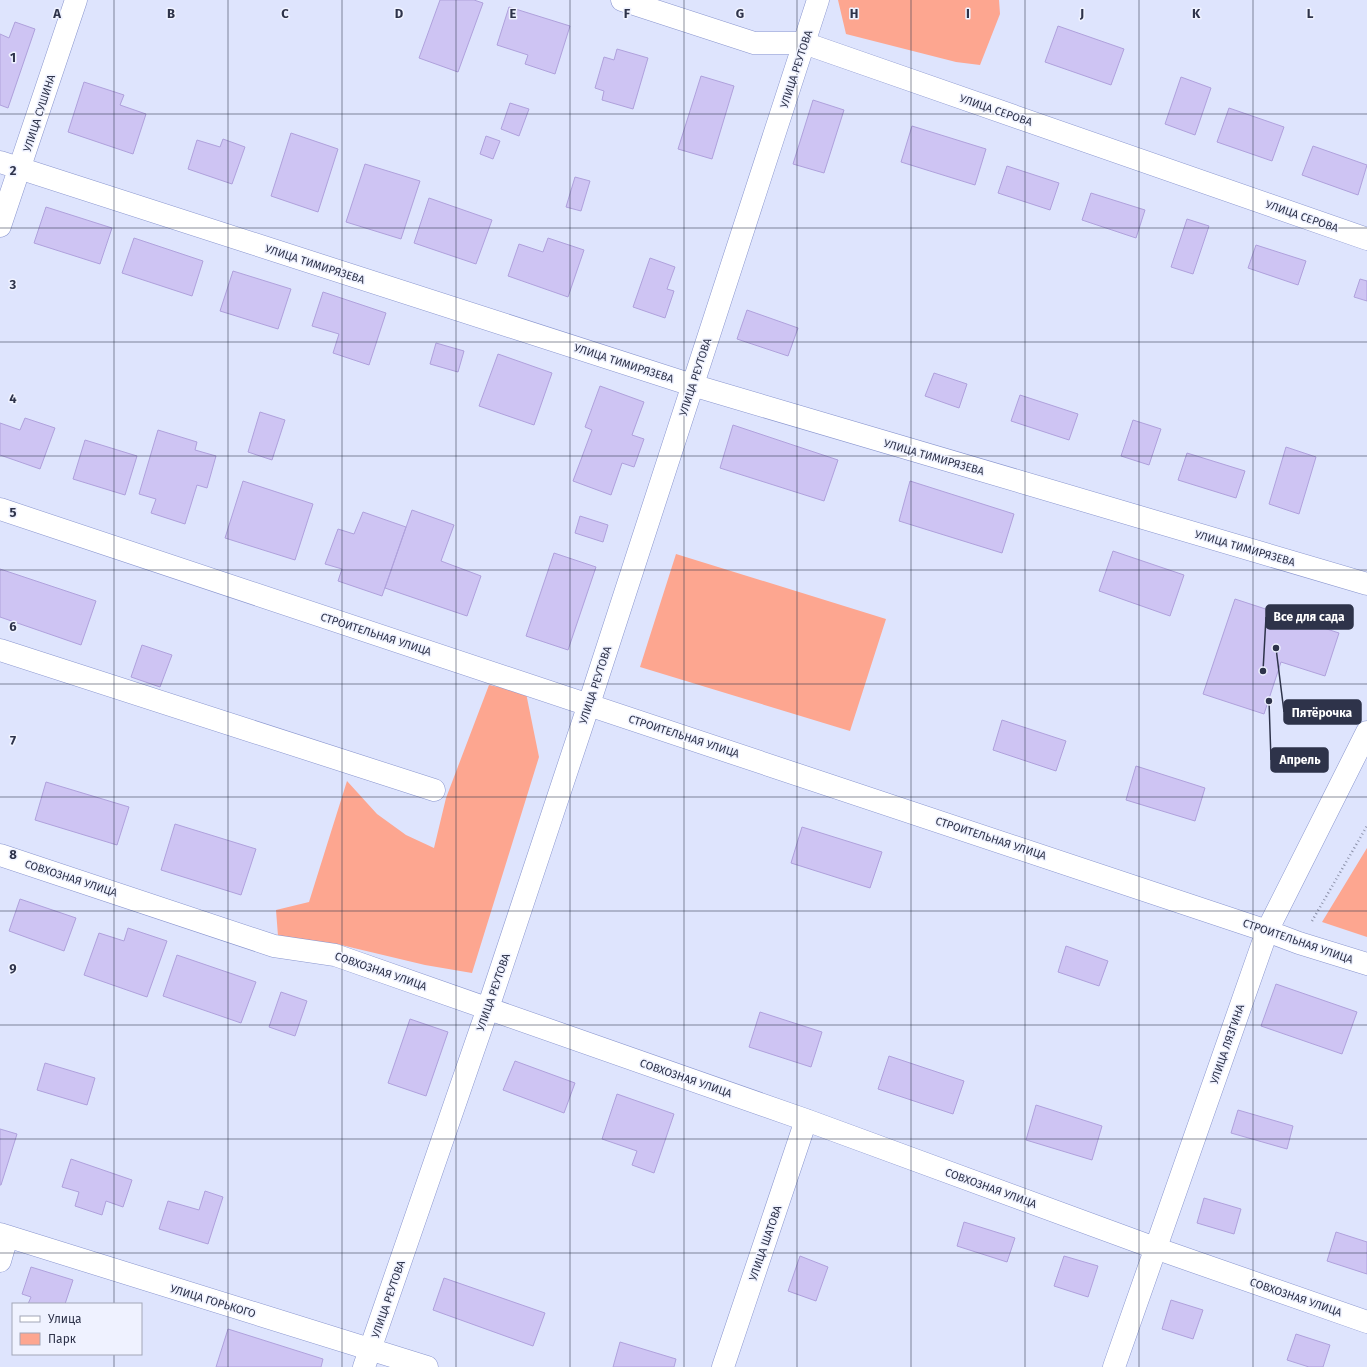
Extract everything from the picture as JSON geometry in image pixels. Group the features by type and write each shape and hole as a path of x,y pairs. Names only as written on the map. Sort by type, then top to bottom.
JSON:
{"street":[{"name":"УЛИЦА СУШИНА","path":"0,226 21,169 76,0"},
{"name":"УЛИЦА СЕРОВА","path":"622,0 754,43 804,43 1367,239"},
{"name":"УЛИЦА РЕУТОВА","path":"367,1358 488,1008 589,704 818,0"},
{"name":"УЛИЦА ТИМИРЯЗЕВА","path":"0,162 692,385 1367,584"},
{"name":"СТРОИТЕЛЬНАЯ УЛИЦА","path":"0,509 589,704 1299,943 1367,964"},
{"path":"0,650 434,790"},
{"name":"УЛИЦА ЛЯЗГИНА","path":"1114,1367 1267,931 1367,732"},
{"name":"СОВХОЗНАЯ УЛИЦА","path":"0,855 274,946 335,955 806,1120 1156,1248 1367,1322"},
{"name":"УЛИЦА ШАТОВА","path":"723,1367 806,1120"},
{"path":"0,1261 4,1235"},
{"name":"УЛИЦА ГОРЬКОГО","path":"4,1235 367,1358 427,1367"}],"path":[{"path":"1299,943 1367,826"}],"green space":[{"path":"838,0 999,0 1000,14 980,65 956,62 846,34"},
{"path":"676,554 886,619 850,731 640,667"},
{"path":"489,685 526,693 539,757 472,973 425,965 337,944 278,936 276,910 309,902 347,781 377,814 406,835 434,848 446,798"},
{"path":"1367,848 1367,937 1322,922"}],"building":[{"path":"440,0 474,0 483,3 458,72 419,58"},
{"path":"509,7 570,26 555,74 525,64 528,55 497,45"},
{"path":"15,22 35,29 8,108 0,105 0,34 9,38"},
{"path":"1058,26 1124,49 1111,85 1045,62"},
{"path":"617,49 648,58 633,109 602,100 604,91 595,88 604,57 614,60"},
{"path":"701,76 734,86 712,159 678,149"},
{"path":"1181,77 1211,88 1195,135 1165,124"},
{"path":"84,82 124,95 120,105 146,114 133,154 68,132"},
{"path":"813,100 844,110 824,173 793,164"},
{"path":"510,103 529,109 519,136 501,129"},
{"path":"1229,108 1284,127 1272,161 1217,142"},
{"path":"912,126 986,149 975,185 901,162"},
{"path":"291,133 338,149 318,212 271,196"},
{"path":"486,136 500,141 493,159 480,154"},
{"path":"223,139 245,147 232,184 188,169 197,140 220,147"},
{"path":"1313,146 1367,165 1358,195 1302,175"},
{"path":"365,164 420,181 401,239 346,222"},
{"path":"1007,166 1059,183 1050,210 998,193"},
{"path":"575,177 590,181 581,211 566,207"},
{"path":"1091,193 1145,210 1136,238 1082,220"},
{"path":"429,198 492,220 476,264 414,243"},
{"path":"46,207 112,228 100,264 34,243"},
{"path":"1187,219 1209,226 1193,274 1171,267"},
{"path":"134,238 203,261 192,296 122,273"},
{"path":"548,238 584,250 568,297 508,276 519,244 543,252"},
{"path":"1256,245 1306,261 1298,285 1248,268"},
{"path":"650,258 675,267 667,289 674,291 665,318 633,307"},
{"path":"233,271 291,289 278,329 220,311"},
{"path":"1360,279 1367,281 1367,301 1354,297"},
{"path":"323,292 386,313 369,365 333,353 339,334 312,326"},
{"path":"747,310 798,328 788,356 737,339"},
{"path":"436,343 464,351 458,372 430,364"},
{"path":"498,354 552,373 534,425 479,406"},
{"path":"934,373 967,384 959,408 925,396"},
{"path":"600,386 644,402 632,435 644,439 634,467 622,463 611,495 573,481 592,430 585,427"},
{"path":"1020,395 1078,414 1069,440 1011,421"},
{"path":"260,412 285,420 272,460 248,452"},
{"path":"25,418 55,428 40,469 0,455 0,423 20,430"},
{"path":"1133,420 1161,429 1149,465 1121,456"},
{"path":"733,425 838,460 824,501 720,468"},
{"path":"158,430 197,442 195,450 216,456 207,488 197,485 185,524 151,513 156,499 139,494"},
{"path":"85,440 137,456 125,495 73,479"},
{"path":"1286,447 1316,457 1299,514 1269,504"},
{"path":"1187,453 1245,471 1236,498 1178,480"},
{"path":"243,481 313,504 295,560 225,538"},
{"path":"910,481 1014,514 1002,553 899,521"},
{"path":"412,510 454,525 441,561 481,576 467,616 385,588"},
{"path":"363,512 406,527 382,596 338,581 342,569 325,564 338,529 354,534"},
{"path":"580,516 608,525 603,542 575,533"},
{"path":"1113,551 1184,575 1170,616 1099,591"},
{"path":"554,553 596,567 568,650 526,636"},
{"path":"0,569 96,601 81,645 0,617"},
{"path":"1235,599 1339,633 1325,676 1281,662 1264,714 1203,694"},
{"path":"142,645 172,655 160,687 131,677"},
{"path":"1002,720 1066,741 1056,771 993,750"},
{"path":"1136,766 1205,788 1195,821 1126,800"},
{"path":"46,782 129,807 117,845 35,820"},
{"path":"175,824 256,849 241,895 161,870"},
{"path":"802,827 882,852 870,888 791,863"},
{"path":"20,899 76,918 64,951 9,931"},
{"path":"128,928 167,941 147,997 84,975 99,933 124,941"},
{"path":"1066,946 1108,961 1099,986 1058,972"},
{"path":"177,955 256,982 241,1023 163,996"},
{"path":"1276,984 1357,1012 1342,1054 1261,1026"},
{"path":"281,992 307,1001 295,1036 269,1027"},
{"path":"760,1012 822,1032 811,1067 749,1047"},
{"path":"410,1019 448,1032 426,1096 388,1083"},
{"path":"889,1056 964,1081 953,1114 878,1089"},
{"path":"515,1061 575,1083 564,1113 503,1090"},
{"path":"45,1063 95,1078 87,1105 37,1090"},
{"path":"617,1094 674,1114 654,1173 632,1165 637,1151 602,1139"},
{"path":"1036,1105 1102,1126 1092,1160 1026,1140"},
{"path":"1238,1110 1293,1126 1287,1149 1231,1133"},
{"path":"0,1129 17,1134 1,1185 0,1185"},
{"path":"71,1159 132,1180 123,1207 106,1201 102,1215 75,1206 79,1192 62,1187"},
{"path":"205,1191 223,1197 208,1244 159,1229 168,1201 199,1210"},
{"path":"1204,1198 1241,1209 1234,1234 1197,1223"},
{"path":"964,1222 1015,1238 1007,1262 957,1246"},
{"path":"1336,1232 1367,1242 1367,1274 1327,1261"},
{"path":"800,1256 828,1267 816,1301 788,1291"},
{"path":"1064,1256 1098,1266 1088,1297 1054,1286"},
{"path":"31,1267 73,1280 65,1303 28,1303 31,1297 22,1294"},
{"path":"444,1278 545,1313 533,1346 433,1310"},
{"path":"1171,1300 1203,1310 1193,1339 1162,1329"},
{"path":"228,1329 323,1359 321,1367 216,1367"},
{"path":"1296,1334 1330,1345 1323,1367 1309,1367 1287,1360"},
{"path":"620,1342 676,1359 674,1367 613,1367"}],"place":[{"name":"Пятёрочка","path":"1276,648"},
{"name":"Все для сада","path":"1263,671"},
{"name":"Апрель","path":"1269,701"}]}
